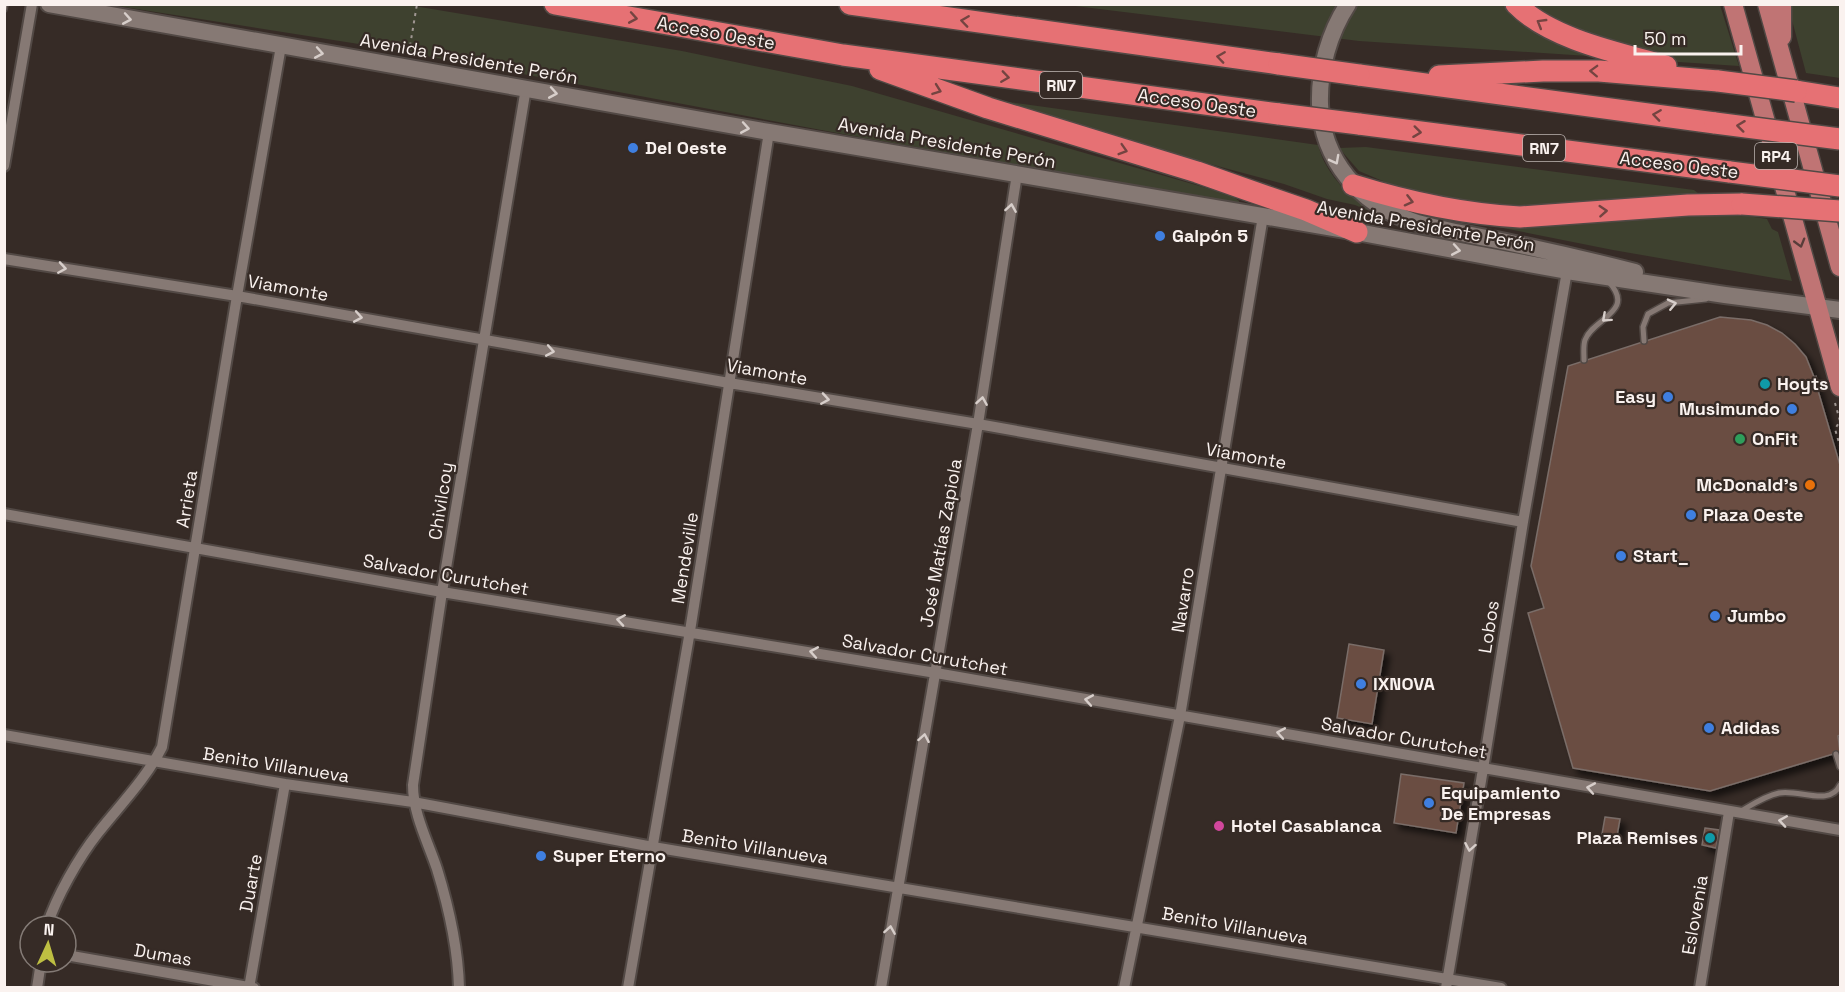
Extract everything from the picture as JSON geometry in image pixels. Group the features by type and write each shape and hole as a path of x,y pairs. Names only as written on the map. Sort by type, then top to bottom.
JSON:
{"highway":[{"name":"Acceso Oeste","path":"555,4 843,55 1840,186"},
{"path":"850,4 1840,139"},
{"path":"1516,4 1539,23 1563,34 1608,50 1717,81"},
{"path":"843,55 988,108 1197,172 1306,210 1357,232"},
{"path":"1387,78 1582,71 1717,81 1840,98"},
{"path":"1796,91 1840,89"},
{"path":"1353,185 1419,204 1500,216 1520,217 1688,205 1742,204 1840,212"}],"main road":[{"name":"RP4","path":"1733,4 1840,387"},
{"name":"RP4","path":"1767,4 1840,267"},
{"path":"1782,4 1782,56"}],"street":[{"path":"4,166 32,4"},
{"name":"Avenida Presidente Perón","path":"49,4 769,132 1357,232 1567,271 1840,310"},
{"path":"1348,4 1329,42 1324,64 1320,95 1322,123 1331,153 1339,167 1353,185 1378,205 1414,222 1564,254 1725,295"},
{"name":"Arrieta","path":"51,914 96,836 154,762 162,747 281,46"},
{"name":"Chivilcoy","path":"459,987 459,964 454,934 438,872 413,802 412,785 526,88"},
{"name":"Mendeville","path":"628,987 690,631 769,132"},
{"name":"José Matías Zapiola","path":"881,987 978,424 1017,174"},
{"name":"Navarro","path":"1124,987 1180,716 1263,216"},
{"name":"Viamonte","path":"4,259 237,296 729,383 978,424 1523,522"},
{"name":"Lobos","path":"1447,983 1567,271"},
{"name":"Salvador Curutchet","path":"4,514 442,592 690,631 1840,830"},
{"name":"Benito Villanueva","path":"4,735 285,784 413,802 653,847 1136,926 1447,983 1501,987"},
{"name":"Duarte","path":"251,987 285,784"},
{"name":"Eslovenia","path":"1700,987 1733,813"},
{"name":"Dumas","path":"78,957 251,987"}],"lane":[{"path":"1584,360 1584,342 1591,330 1612,314 1618,301 1615,290 1603,277"},
{"path":"1644,341 1643,327 1648,314 1668,303 1725,295"},
{"path":"1836,753 1840,767"},
{"path":"1733,813 1764,798 1779,794 1829,796 1835,793 1840,785"}],"path":[{"path":"417,4 409,52 419,53"}],"green space":[{"path":"111,5 408,5 682,51 852,86 1231,195 1239,203 864,138 384,48"},
{"path":"1067,5 1720,5 1739,66 1359,41"},
{"path":"1788,5 1840,5 1840,78 1806,73"},
{"path":"988,99 1318,145 1325,163 1341,185 1361,204 1376,214 1355,205 1327,199 1284,184 1054,122"},
{"path":"1366,147 1694,190 1722,212 1767,219 1772,229 1778,232 1792,281 1613,250 1493,226 1461,201 1399,188 1359,171 1339,148"}],"building":[{"name":"Plaza Oeste","path":"1720,317 1751,320 1767,325 1782,333 1806,357 1840,465 1840,735 1838,736 1840,752 1710,791 1573,768 1528,613 1544,608 1531,566 1568,366"},
{"name":"IXNOVA","path":"1349,644 1384,650 1372,724 1337,718"},
{"name":"Equipamiento De Empresas","path":"1401,774 1464,783 1456,833 1394,823"},
{"path":"1605,817 1620,819 1617,836 1602,834"},
{"name":"Plaza Remises","path":"1705,828 1719,830 1716,848 1702,845"}],"place":[{"name":"Del Oeste","path":"633,148"},
{"name":"Galpón 5","path":"1160,236"},
{"name":"Hoyts","path":"1765,384"},
{"name":"Easy","path":"1668,397"},
{"name":"Musimundo","path":"1792,409"},
{"name":"OnFit","path":"1740,439"},
{"name":"McDonald's","path":"1810,485"},
{"name":"Plaza Oeste","path":"1691,515"},
{"name":"Start_","path":"1621,556"},
{"name":"Jumbo","path":"1715,616"},
{"name":"IXNOVA","path":"1361,684"},
{"name":"Adidas","path":"1709,728"},
{"name":"Equipamiento De Empresas","path":"1429,803"},
{"name":"Hotel Casablanca","path":"1219,826"},
{"name":"Plaza Remises","path":"1710,838"},
{"name":"Super Eterno","path":"541,856"}]}
